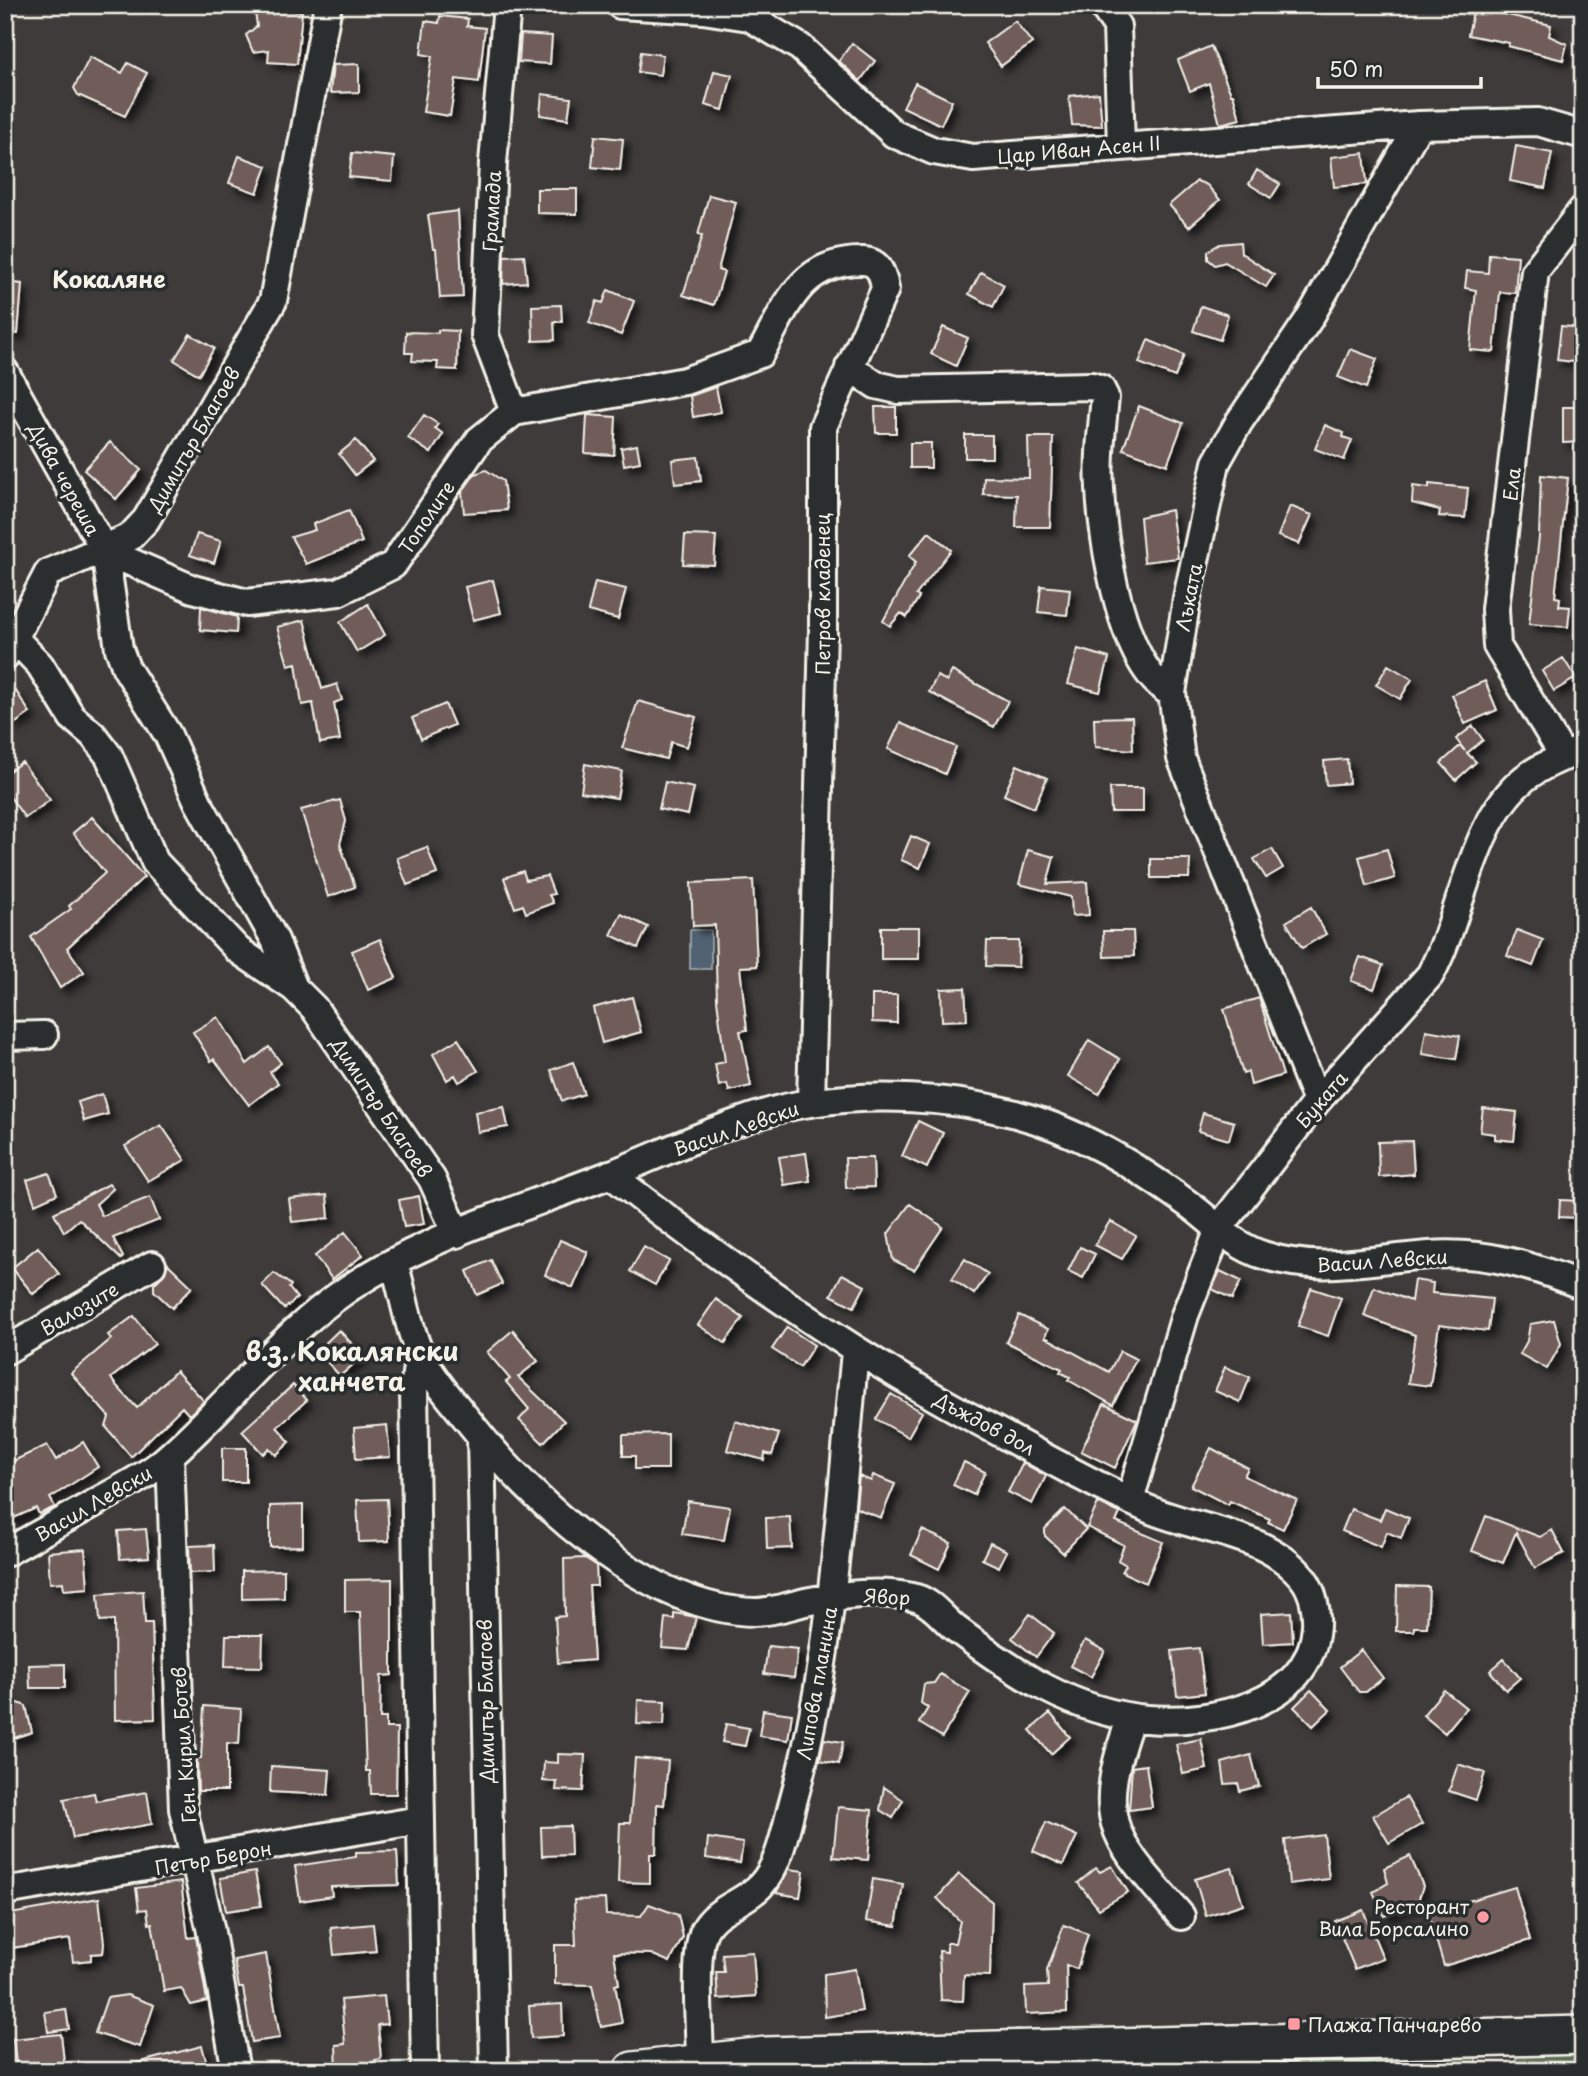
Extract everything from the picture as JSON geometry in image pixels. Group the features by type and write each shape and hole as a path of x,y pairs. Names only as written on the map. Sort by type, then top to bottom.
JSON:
{"main road":[{"path":"633,2071 766,2056 1583,2035"}],"street":[{"name":"Димитър Благоев","path":"295,988 275,940 198,802 168,735 125,668 119,649 105,551 130,537 146,520 274,301 328,5"},
{"name":"Грамада","path":"507,5 493,163 485,335 514,412"},
{"name":"Цар Иван Асен II","path":"620,5 704,10 749,17 800,47 894,134 933,151 973,158 1419,125 1538,122 1583,135"},
{"path":"1102,5 1117,26 1121,145"},
{"name":"Лъката","path":"1317,1101 1181,758 1172,693 1187,598 1216,463 1239,422 1309,319 1419,125"},
{"name":"Ела","path":"1573,753 1497,646 1495,609 1535,271 1583,209"},
{"name":"Петров кладенец","path":"760,354 788,303 806,278 826,267 870,260 884,277 885,289 823,427 823,629 810,1103"},
{"name":"Тополите","path":"105,551 193,589 247,603 338,592 393,565 479,440 514,412 685,381 760,354"},
{"path":"849,367 876,385 898,390 1091,386 1101,389 1105,397 1100,490 1111,564 1128,636 1150,678 1172,693"},
{"name":"Дива череша","path":"5,372 105,551"},
{"path":"10,648 48,573 69,561 105,551"},
{"name":"Димитър Благоев","path":"10,648 40,664 72,718 93,735 109,756 131,813 155,862 237,950 295,988 314,1008 432,1179 457,1234"},
{"name":"Буката","path":"1130,1500 1185,1315 1220,1227 1317,1101 1430,975 1441,954 1477,854 1501,805 1526,778 1573,753"},
{"path":"5,1036 44,1035"},
{"name":"Васил Левски","path":"5,1553 152,1470 170,1456 321,1309 394,1263 457,1234 610,1174 744,1123 810,1103 928,1100 985,1107 1034,1119 1107,1151 1150,1176 1220,1227 1242,1247 1303,1265 1348,1266 1428,1255 1467,1254 1525,1264 1583,1286"},
{"name":"Дъждов дол","path":"610,1174 708,1248 855,1352 1130,1500 1164,1516 1250,1542 1280,1559 1303,1578 1315,1604 1317,1619 1314,1642 1302,1667"},
{"path":"394,1263 419,1351 437,1381 481,1437"},
{"name":"Валозите","path":"5,1351 152,1265"},
{"path":"419,1351 414,1389 425,2071"},
{"name":"Липова планина","path":"700,2062 700,1957 703,1933 709,1922 763,1884 778,1851 811,1731 831,1597 855,1352"},
{"name":"Димитър Благоев","path":"481,1437 494,2071"},
{"name":"Явор","path":"481,1437 561,1520 594,1545 669,1589 693,1599 755,1612 863,1593 923,1600 952,1626 1045,1690 1094,1709 1131,1717 1173,1720 1244,1708 1274,1695 1302,1667"},
{"name":"Ген. Кирил Ботев","path":"170,1456 183,1809 210,1927 236,2071"},
{"path":"1131,1717 1114,1772 1111,1815 1129,1854 1181,1916"},
{"name":"Петър Берон","path":"5,1891 194,1861 420,1820"}],"green space":[{"path":"1583,2054 1583,2071 1516,2071 1516,2055"},
{"path":"1476,2056 1476,2071 1040,2071"}],"water":[{"path":"690,930 711,930 711,969 690,969"}],"building":[{"path":"254,5 302,12 297,64 268,62 269,50 253,52 246,35 257,26"},
{"path":"1474,7 1551,25 1549,36 1567,44 1563,60 1508,46 1509,43 1468,35"},
{"path":"440,16 468,19 467,26 485,28 479,82 456,79 450,116 423,112 432,56 421,54 425,21 439,23"},
{"path":"1015,21 1032,43 1001,66 985,43"},
{"path":"521,34 552,36 550,64 519,62"},
{"path":"852,43 875,61 860,81 839,61"},
{"path":"1211,46 1233,94 1240,119 1220,124 1209,83 1190,91 1178,60"},
{"path":"641,52 663,55 660,75 638,72"},
{"path":"90,57 122,73 128,63 147,73 125,116 78,95 74,88"},
{"path":"359,64 359,92 330,93 333,65"},
{"path":"714,71 732,75 723,110 705,105"},
{"path":"915,83 952,101 941,125 903,107"},
{"path":"1099,93 1102,126 1072,125 1069,96"},
{"path":"542,94 571,98 568,119 540,115"},
{"path":"595,136 623,139 620,170 592,167"},
{"path":"1516,146 1552,153 1545,188 1510,181"},
{"path":"352,153 394,157 392,181 349,177"},
{"path":"1364,153 1367,184 1334,187 1331,157"},
{"path":"239,156 267,166 257,193 229,183"},
{"path":"1257,170 1280,184 1271,198 1249,184"},
{"path":"1197,181 1207,185 1220,200 1189,227 1169,205"},
{"path":"537,189 577,189 577,214 537,213"},
{"path":"709,195 736,202 718,270 724,272 714,305 683,295 702,236 698,235"},
{"path":"458,211 463,297 440,298 436,249 433,249 428,215"},
{"path":"1240,242 1241,253 1274,275 1266,287 1225,262 1215,265 1208,259 1208,251 1220,244"},
{"path":"1489,254 1518,256 1515,293 1500,292 1494,352 1470,350 1476,290 1465,288 1467,271 1488,273"},
{"path":"524,255 527,282 503,284 504,256"},
{"path":"981,272 1004,285 993,307 969,294"},
{"path":"5,282 22,284 18,334 5,333"},
{"path":"608,290 634,301 621,335 589,323 597,301 603,303"},
{"path":"561,305 562,322 554,322 555,340 533,341 532,306"},
{"path":"1201,306 1228,315 1220,340 1193,331"},
{"path":"1561,326 1583,328 1583,363 1557,360"},
{"path":"943,327 968,338 956,366 931,354"},
{"path":"438,330 458,331 457,370 437,369 438,362 412,361 413,353 405,353 406,332 438,333"},
{"path":"190,334 214,348 199,375 174,360"},
{"path":"1148,340 1184,355 1175,377 1139,363"},
{"path":"1350,349 1377,359 1366,388 1338,377"},
{"path":"716,387 721,412 693,417 690,396"},
{"path":"1139,406 1183,423 1167,465 1123,449"},
{"path":"875,407 896,407 896,433 876,433"},
{"path":"1563,407 1583,407 1583,442 1563,443"},
{"path":"424,415 438,424 435,428 443,434 431,453 408,438"},
{"path":"587,415 616,417 614,455 585,453"},
{"path":"1325,425 1344,433 1343,437 1352,440 1344,460 1315,449"},
{"path":"965,435 992,435 992,458 965,458"},
{"path":"1028,437 1053,437 1050,527 1016,527 1017,495 983,494 984,477 1029,478"},
{"path":"356,440 373,461 355,475 339,454"},
{"path":"110,442 141,470 116,499 84,470"},
{"path":"910,443 931,443 931,468 910,468"},
{"path":"637,445 640,462 624,465 621,448"},
{"path":"698,457 701,481 675,484 672,460"},
{"path":"486,470 503,481 507,510 464,513 462,492 475,474"},
{"path":"1541,475 1568,478 1555,597 1560,598 1559,606 1570,607 1568,627 1529,624 1539,537"},
{"path":"1429,484 1468,488 1465,518 1439,516 1440,510 1412,503 1413,486 1429,488"},
{"path":"1290,506 1312,515 1299,544 1278,536"},
{"path":"349,510 362,542 306,564 291,537 315,530 313,524"},
{"path":"1171,510 1178,558 1144,562 1140,517"},
{"path":"929,532 951,550 916,595 919,597 907,617 901,613 890,626 883,621 916,562 909,556"},
{"path":"197,534 221,541 214,563 190,555"},
{"path":"685,535 716,536 714,565 683,564"},
{"path":"493,580 501,613 473,620 465,587"},
{"path":"595,582 626,589 618,619 588,611"},
{"path":"1041,586 1070,589 1067,615 1038,612"},
{"path":"368,604 385,635 357,652 340,622"},
{"path":"201,607 237,617 236,633 200,630"},
{"path":"304,620 322,689 337,684 342,700 334,703 340,740 320,743 313,703 302,705 296,663 288,665 277,627"},
{"path":"1078,649 1109,658 1100,692 1068,684"},
{"path":"1563,658 1576,678 1554,691 1542,671"},
{"path":"1388,665 1412,679 1400,699 1376,685"},
{"path":"952,671 1008,701 994,727 929,692 937,676 947,681"},
{"path":"1485,681 1497,710 1465,724 1452,695"},
{"path":"16,691 30,713 14,724 5,710 5,698"},
{"path":"638,701 696,717 687,747 671,742 666,759 622,748"},
{"path":"445,704 454,725 421,739 412,718"},
{"path":"1132,717 1133,750 1095,747 1094,718"},
{"path":"900,723 956,747 945,774 888,749"},
{"path":"1473,726 1483,740 1467,753 1476,762 1456,780 1441,763 1460,746 1465,751 1456,739"},
{"path":"1347,759 1349,783 1326,785 1324,761"},
{"path":"22,762 50,800 25,818 5,790 5,774"},
{"path":"585,764 622,771 617,798 581,792"},
{"path":"1017,765 1047,778 1034,808 1004,795"},
{"path":"665,782 694,788 688,815 659,809"},
{"path":"1110,788 1143,788 1143,812 1111,812"},
{"path":"340,800 346,821 340,844 355,887 328,897 301,810"},
{"path":"92,817 144,877 67,948 84,972 60,988 31,937 71,909 69,906 105,873 73,833"},
{"path":"911,836 930,844 920,868 901,860"},
{"path":"427,847 437,874 407,885 397,858"},
{"path":"1272,849 1283,868 1266,878 1254,859"},
{"path":"1387,849 1395,878 1367,886 1359,857"},
{"path":"1028,850 1054,857 1047,884 1087,882 1089,915 1072,916 1071,897 1019,884"},
{"path":"1151,859 1190,859 1189,878 1151,878"},
{"path":"523,871 526,880 547,876 554,894 549,895 553,903 526,913 523,905 515,908 504,878"},
{"path":"753,880 757,966 740,967 747,1030 740,1031 751,1086 729,1091 727,1084 719,1086 715,1064 725,1062 717,1000 715,925 693,926 691,883"},
{"path":"1311,907 1326,934 1302,948 1286,922"},
{"path":"621,914 648,927 638,948 611,935"},
{"path":"881,927 919,927 919,959 881,959"},
{"path":"1517,930 1543,940 1533,966 1507,956"},
{"path":"1103,931 1133,931 1134,956 1104,957"},
{"path":"380,939 396,978 368,990 352,951"},
{"path":"987,941 1019,941 1018,967 986,966"},
{"path":"1360,957 1383,965 1374,989 1351,981"},
{"path":"965,988 967,1020 942,1021 941,989"},
{"path":"872,995 897,995 897,1023 872,1022"},
{"path":"632,997 641,1032 602,1043 593,1008"},
{"path":"1259,998 1283,1075 1251,1085 1248,1072 1243,1074 1224,1009"},
{"path":"218,1017 247,1064 269,1047 281,1063 270,1072 278,1083 249,1105 214,1059 211,1061 193,1032"},
{"path":"1426,1030 1460,1036 1456,1059 1422,1054"},
{"path":"458,1039 478,1071 459,1082 455,1075 447,1080 433,1054"},
{"path":"1089,1040 1120,1059 1099,1094 1068,1076"},
{"path":"573,1062 584,1094 562,1101 551,1070"},
{"path":"102,1094 108,1114 84,1121 78,1102"},
{"path":"504,1107 508,1127 478,1132 475,1112"},
{"path":"1483,1108 1517,1112 1514,1141 1495,1139 1495,1134 1480,1132"},
{"path":"1203,1113 1234,1122 1229,1140 1198,1131"},
{"path":"918,1121 943,1133 927,1168 902,1156"},
{"path":"161,1125 185,1160 148,1181 125,1146"},
{"path":"1412,1141 1414,1174 1379,1177 1378,1142"},
{"path":"806,1153 810,1181 784,1185 779,1157"},
{"path":"845,1158 873,1158 874,1187 846,1188"},
{"path":"49,1173 57,1194 35,1204 27,1180"},
{"path":"109,1184 113,1189 96,1204 102,1216 150,1197 159,1220 113,1238 123,1257 121,1259 79,1219 64,1232 54,1213"},
{"path":"327,1195 329,1218 292,1222 289,1199"},
{"path":"419,1196 424,1224 404,1227 399,1200"},
{"path":"1560,1200 1580,1201 1579,1218 1559,1217"},
{"path":"910,1204 943,1227 914,1270 893,1260 888,1234"},
{"path":"1110,1221 1136,1236 1122,1259 1095,1245"},
{"path":"345,1232 363,1255 332,1279 315,1256"},
{"path":"560,1240 588,1252 573,1288 545,1275"},
{"path":"38,1247 59,1274 33,1294 12,1268"},
{"path":"644,1247 669,1261 655,1285 630,1271"},
{"path":"1080,1247 1095,1254 1083,1278 1068,1271"},
{"path":"965,1259 988,1274 974,1294 952,1279"},
{"path":"491,1260 502,1284 477,1295 467,1271"},
{"path":"167,1263 192,1287 172,1308 154,1291 154,1284 165,1273"},
{"path":"1220,1271 1241,1281 1232,1299 1212,1289"},
{"path":"274,1273 291,1285 289,1288 297,1298 284,1309 262,1285"},
{"path":"842,1274 865,1286 854,1307 831,1295"},
{"path":"1414,1280 1433,1283 1432,1293 1492,1299 1488,1331 1439,1325 1430,1386 1408,1383 1415,1335 1364,1316 1374,1287 1411,1301"},
{"path":"1311,1288 1341,1298 1328,1336 1298,1326"},
{"path":"716,1299 743,1318 725,1343 698,1325"},
{"path":"1019,1315 1048,1329 1045,1337 1109,1372 1120,1351 1136,1359 1113,1405 1068,1380 1070,1377 1060,1372 1062,1369 1006,1342"},
{"path":"134,1316 155,1344 111,1378 114,1383 137,1408 176,1371 204,1401 189,1415 182,1407 131,1457 106,1427 109,1417 71,1373 111,1339 108,1335"},
{"path":"1554,1320 1561,1344 1547,1369 1520,1354 1527,1341 1530,1324"},
{"path":"787,1327 814,1345 800,1367 772,1349"},
{"path":"339,1330 363,1356 340,1376 317,1351"},
{"path":"513,1330 538,1361 518,1377 564,1421 543,1443 519,1420 529,1409 506,1382 510,1379 487,1352"},
{"path":"1225,1367 1250,1377 1240,1402 1215,1391"},
{"path":"293,1385 307,1400 277,1427 290,1442 276,1455 269,1448 263,1454 242,1431"},
{"path":"891,1394 922,1412 908,1437 876,1419"},
{"path":"1104,1404 1137,1420 1115,1468 1081,1451"},
{"path":"735,1421 779,1434 772,1455 765,1453 764,1460 727,1450"},
{"path":"387,1425 390,1457 356,1459 354,1428"},
{"path":"668,1434 668,1469 635,1469 635,1456 623,1456 623,1435"},
{"path":"83,1442 98,1467 50,1498 55,1507 39,1514 36,1508 5,1522 5,1465 47,1445 56,1460"},
{"path":"222,1448 246,1448 246,1482 222,1482"},
{"path":"1211,1448 1248,1468 1244,1476 1297,1500 1283,1529 1268,1522 1270,1519 1230,1501 1228,1505 1191,1486"},
{"path":"964,1462 985,1472 974,1495 953,1485"},
{"path":"1023,1463 1046,1476 1032,1504 1008,1492"},
{"path":"873,1475 895,1484 881,1518 856,1508 859,1476 871,1481"},
{"path":"387,1499 389,1541 359,1542 357,1500"},
{"path":"688,1501 730,1507 724,1540 682,1534"},
{"path":"1098,1503 1120,1513 1116,1522 1163,1542 1146,1583 1122,1572 1126,1565 1118,1560 1124,1545 1087,1527"},
{"path":"303,1505 303,1546 270,1547 270,1506"},
{"path":"1385,1508 1409,1518 1401,1538 1387,1532 1381,1547 1342,1531 1351,1509 1380,1520"},
{"path":"1065,1509 1086,1529 1063,1553 1045,1536 1045,1529"},
{"path":"1486,1516 1540,1537 1552,1530 1564,1553 1535,1568 1516,1532 1503,1563 1472,1551"},
{"path":"790,1517 792,1548 767,1549 766,1518"},
{"path":"146,1529 149,1557 120,1559 118,1531"},
{"path":"922,1530 951,1543 939,1569 911,1555"},
{"path":"990,1543 1007,1551 999,1567 982,1559"},
{"path":"214,1545 215,1572 190,1573 189,1546"},
{"path":"85,1549 88,1588 64,1590 63,1582 50,1583 48,1552"},
{"path":"585,1558 596,1565 597,1586 589,1586 594,1660 558,1663 555,1617 565,1616 564,1559"},
{"path":"284,1570 284,1598 242,1599 242,1571"},
{"path":"392,1579 392,1675 381,1676 380,1718 386,1718 386,1728 397,1728 396,1794 371,1794 370,1771 366,1771 360,1612 345,1612 345,1580"},
{"path":"1397,1586 1429,1587 1427,1627 1414,1627 1414,1631 1396,1631"},
{"path":"143,1591 145,1623 152,1623 155,1719 115,1720 114,1620 100,1621 98,1594"},
{"path":"1291,1612 1293,1642 1263,1644 1261,1614"},
{"path":"674,1613 696,1617 688,1650 662,1648 665,1618 674,1619"},
{"path":"1030,1614 1054,1633 1036,1657 1012,1638"},
{"path":"226,1635 263,1635 262,1667 225,1666"},
{"path":"1085,1640 1105,1651 1091,1677 1070,1666"},
{"path":"768,1646 798,1649 794,1678 764,1674"},
{"path":"1199,1648 1205,1693 1177,1696 1172,1651"},
{"path":"1361,1650 1383,1678 1366,1692 1359,1692 1340,1667"},
{"path":"1504,1659 1520,1678 1506,1690 1490,1671"},
{"path":"65,1664 65,1688 30,1688 29,1665"},
{"path":"940,1674 970,1692 942,1737 919,1723 928,1708 921,1703 924,1684 934,1683"},
{"path":"1311,1690 1330,1710 1313,1726 1294,1707"},
{"path":"1444,1690 1466,1708 1445,1733 1423,1715"},
{"path":"5,1698 26,1706 32,1732 5,1741"},
{"path":"638,1700 665,1701 664,1725 637,1724"},
{"path":"204,1706 241,1709 239,1744 227,1743 227,1791 198,1791 197,1758 201,1758"},
{"path":"763,1710 792,1714 788,1740 759,1736"},
{"path":"1050,1713 1070,1737 1051,1754 1030,1730"},
{"path":"726,1724 749,1728 745,1746 722,1742"},
{"path":"824,1739 843,1742 839,1764 820,1760"},
{"path":"1201,1739 1207,1769 1183,1774 1176,1744"},
{"path":"558,1754 585,1755 583,1791 556,1790 557,1782 543,1781 544,1762 558,1763"},
{"path":"1251,1755 1259,1786 1240,1791 1238,1783 1225,1784 1222,1763"},
{"path":"635,1758 668,1761 664,1805 657,1804 656,1854 650,1854 650,1883 618,1882 620,1823 630,1823"},
{"path":"1458,1764 1485,1773 1476,1800 1449,1791"},
{"path":"1146,1765 1152,1807 1129,1810 1132,1767"},
{"path":"271,1766 330,1770 328,1795 270,1792"},
{"path":"884,1787 903,1800 893,1818 880,1810"},
{"path":"147,1792 152,1824 73,1838 64,1799 94,1793 96,1801"},
{"path":"1406,1797 1422,1824 1389,1843 1373,1816"},
{"path":"838,1807 872,1810 868,1860 833,1857"},
{"path":"1046,1822 1077,1836 1063,1865 1033,1851"},
{"path":"570,1826 571,1855 542,1856 541,1827"},
{"path":"1324,1835 1329,1879 1289,1884 1285,1840"},
{"path":"708,1838 743,1843 740,1863 706,1858"},
{"path":"397,1851 399,1885 331,1887 332,1896 300,1901 295,1866 356,1857 356,1852"},
{"path":"1410,1856 1423,1886 1417,1904 1384,1916 1373,1892 1388,1883 1384,1868"},
{"path":"1112,1866 1128,1892 1099,1909 1078,1883 1096,1868 1100,1872"},
{"path":"1232,1868 1243,1904 1206,1916 1195,1879"},
{"path":"789,1869 804,1871 800,1897 776,1893"},
{"path":"255,1872 261,1906 226,1911 220,1878"},
{"path":"959,1874 992,1902 990,1976 964,1975 963,2001 941,2000 939,1951 947,1952 947,1943 955,1943 960,1921 937,1898"},
{"path":"873,1879 903,1884 896,1926 866,1921"},
{"path":"181,1882 188,1938 196,1937 207,2001 191,2005 181,1988 164,1991 152,1923 149,1924 147,1909 139,1910 136,1888"},
{"path":"1515,1887 1530,1940 1444,1966 1428,1913"},
{"path":"99,1898 103,1953 91,1954 91,1960 73,1962 70,1939 5,1949 5,1915"},
{"path":"605,1899 606,1915 641,1916 649,1904 678,1915 683,1937 670,1962 651,1954 614,1953 619,1984 615,1985 622,2023 601,2027 592,1985 555,1984 555,1945 576,1945 574,1900"},
{"path":"1363,1910 1383,1958 1355,1969 1335,1921"},
{"path":"373,1924 376,1951 334,1955 331,1928"},
{"path":"1064,1925 1088,1934 1077,1969 1066,1965 1067,2012 1026,2014 1025,1987 1048,1986 1047,1970"},
{"path":"753,1952 756,1996 718,1999 716,1972 724,1972 722,1954"},
{"path":"266,1954 280,2038 252,2042 243,1988 239,1988 234,1960"},
{"path":"855,1969 862,2011 825,2017 824,1974"},
{"path":"127,1995 154,2005 140,2047 95,2033 107,1998"},
{"path":"384,1996 387,2024 378,2025 381,2059 375,2060 376,2071 337,2071 336,2045 345,2044 341,2000"},
{"path":"562,2004 563,2036 531,2038 529,2006"},
{"path":"66,2009 69,2029 48,2032 45,2012"},
{"path":"61,2034 65,2071 17,2071 13,2039"},
{"path":"202,2046 209,2071 130,2071 129,2065"}],"place":[{"name":"Ресторант Вила Борсалино","path":"1483,1917"},
{"name":"Плажа Панчарево","path":"1294,2024"}],"district":[{"name":"Кокаляне","path":"109,278"},
{"name":"в.з. Кокалянски ханчета","path":"352,1365"}]}
